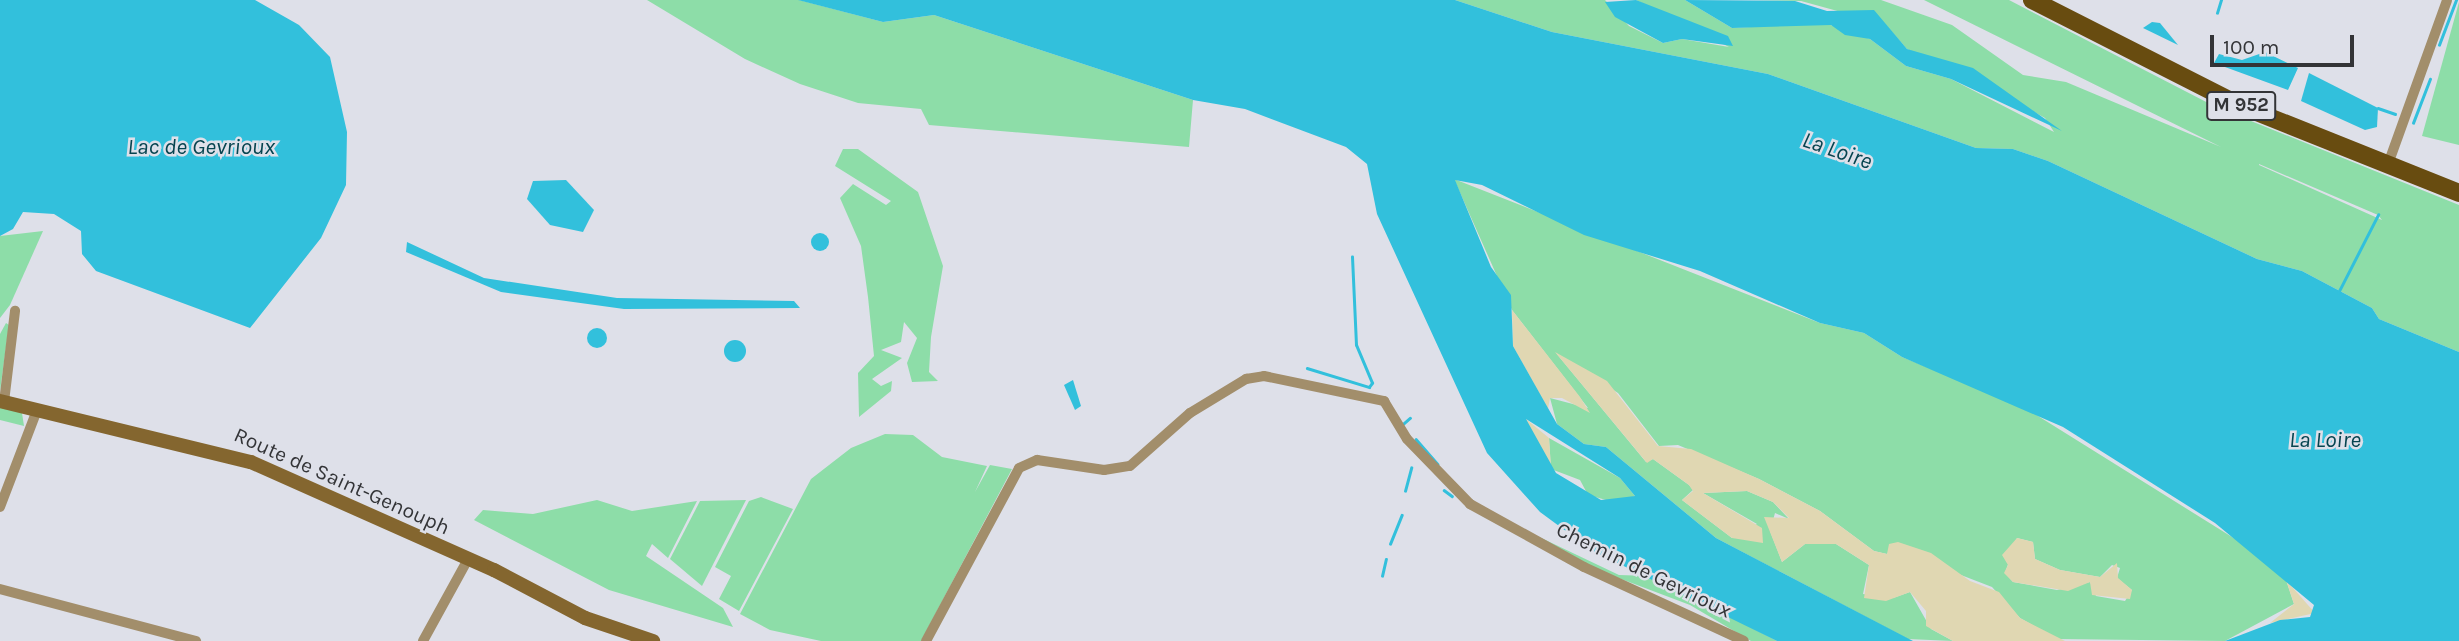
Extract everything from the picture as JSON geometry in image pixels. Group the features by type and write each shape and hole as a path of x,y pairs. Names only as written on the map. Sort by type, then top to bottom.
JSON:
{"main road":[{"name":"M 952","path":"2032,0 2239,105 2387,167 2459,193"}],"street":[{"path":"2387,167 2447,0"},
{"path":"2,401 15,312"},
{"name":"Chemin de Gevrioux","path":"926,641 1019,468 1037,460 1104,470 1130,466 1190,413 1246,379 1264,376 1384,401 1407,439 1470,504 1584,567 1744,641"},
{"name":"Route de Saint-Genouph","path":"2,401 251,462 468,559 585,618 653,641"},
{"path":"0,507 37,411"},
{"path":"423,641 468,559"},
{"path":"0,589 196,641"}],"green space":[{"path":"647,0 799,0 883,22 934,15 1193,100 1189,147 929,125 921,109 858,103 800,84 745,59"},
{"path":"1455,0 1605,0 1629,26 1663,43 1682,39 1729,47 1636,0 1685,0 1732,28 1825,23 1870,39 1906,66 1951,79 2054,132 2045,118 1907,49 1885,24 1801,1 1753,0 1881,0 1952,25 2023,75 2066,82 2221,147 1924,0 2009,0 2214,106 2459,205 2459,352 2379,319 2372,308 2302,271 2257,259 2048,161 2013,149 1976,148 1768,74 1552,32","holes":["2259,164 2378,215 2382,220"]},
{"path":"2459,2 2459,145 2422,136"},
{"path":"843,149 858,149 918,192 943,266 931,337 929,372 938,381 912,382 907,363 917,338 904,322 901,342 881,350 902,358 872,379 881,386 892,381 891,391 859,417 858,373 874,356 861,246 840,198 853,184 886,205 891,201 835,166"},
{"path":"1454,179 1820,323 1864,333 1902,357 2022,406 2248,547 2286,580 2294,604 2225,641 2057,639 2020,618 1992,587 1891,548 1887,554 1874,551 1820,511 1759,479 1678,445 1659,446 1618,393 1556,353 1646,462 1653,459 1689,485 1693,490 1682,500 1732,538 1757,524 1703,493 1747,491 1773,502 1789,519 1775,513 1770,531 1782,562 1805,544 1836,544 1869,565 1863,594 1893,598 1910,592 1931,629 1953,641 1908,639 1716,538 1606,447 1584,444 1557,424 1550,398 1588,408 1512,310","holes":["2017,538 2033,542 2035,559 2060,570 2100,577 2112,565 2120,568 2117,578 2132,590 2125,601 2096,596 2090,582 2057,590 2013,582 2005,573"]},
{"path":"43,231 10,305 0,318 0,236"},
{"path":"6,323 9,325 0,391 0,334"},
{"path":"0,407 22,413 24,426 0,420"},
{"path":"885,434 913,435 942,457 987,466 975,492 990,465 1012,469 921,641 821,641 770,630 740,614 811,479 851,448"},
{"path":"1549,438 1620,478 1635,496 1617,503 1588,495 1580,480 1551,469"},
{"path":"761,497 793,509 739,611 719,599 731,576 715,567 749,501"},
{"path":"597,500 632,511 697,501 668,558 652,544 646,556 723,608 733,627 609,590 474,520 483,510 533,514"},
{"path":"746,500 702,586 670,559 700,501"},
{"path":"1535,535 1619,575 1650,576 1777,641 1751,641 1690,605 1600,571"}],"sand":[{"path":"1512,310 1590,413 1562,398 1550,398 1548,409 1513,346"},
{"path":"1555,352 1607,381 1658,446 1691,449 1759,479 1820,511 1874,551 1887,554 1889,544 1898,542 1931,553 1970,581 1999,592 2020,618 2065,641 1953,641 1926,626 1926,611 1910,592 1886,601 1864,598 1869,565 1836,544 1805,544 1782,562 1764,517 1789,518 1773,502 1747,491 1703,493 1762,528 1763,543 1732,538 1682,500 1693,491 1689,485 1653,459 1647,463"},
{"path":"1526,419 1549,438 1551,469 1524,422"},
{"path":"2017,538 2033,542 2035,559 2060,570 2100,577 2117,563 2118,578 2132,590 2130,599 2092,595 2090,582 2068,591 2013,582 2004,573 2008,565 2002,555"},
{"path":"2286,580 2315,613 2270,623 2294,604"}],"water":[{"name":"Lac de Gevrioux","path":"0,0 255,0 299,25 330,57 347,132 346,185 321,238 250,328 96,271 82,254 81,231 54,214 23,212 13,229 0,236"},
{"name":"La Loire","path":"798,0 1455,0 1552,32 1768,74 1976,148 2013,149 2048,161 2257,259 2302,271 2372,308 2379,319 2459,352 2459,641 2225,641 2280,620 2310,617 2314,605 2215,523 2063,427 1902,357 1864,333 1820,323 1700,271 1584,235 1482,185 1455,180 1491,267 1511,295 1513,346 1557,424 1584,444 1606,447 1716,538 1913,641 1777,641 1593,551 1540,512 1487,453 1377,214 1367,164 1346,147 1245,109 1193,100 934,15 883,22","holes":["1526,419 1620,478 1635,496 1601,500 1556,473"]},
{"path":"1636,0 1728,36 1733,46 1682,39 1663,43 1615,17 1605,2"},
{"path":"1685,0 1795,1 1827,11 1874,10 1907,49 1973,68 2062,131 1951,79 1906,66 1870,39 1845,35 1831,25 1732,28"},
{"path":"2152,22 2160,23 2178,45 2143,28"},
{"path":"2265,52 2298,68 2288,90 2214,63 2219,54 2242,60"},
{"path":"2309,73 2378,108 2377,127 2365,130 2301,101"},
{"path":"566,180 594,210 583,232 550,225 527,199 533,181"},
{"path":"816,233 824,233 829,242 827,249 816,251 811,246 811,238"},
{"path":"407,242 484,278 617,298 794,301 800,308 624,309 501,292 406,252"},
{"path":"597,328 604,331 607,338 604,345 597,348 590,345 587,338 590,331"},
{"path":"735,340 743,343 746,351 743,359 735,362 727,359 724,351 727,343"},
{"path":"1073,380 1081,406 1075,410 1064,385"}],"waterway":[{"path":"2217,13 2221,0"},
{"path":"2439,45 2456,0"},
{"path":"2413,123 2430,79"},
{"path":"2378,108 2395,114"},
{"path":"2338,293 2378,215"},
{"path":"1307,368 1369,387 1372,383 1356,345 1352,257"},
{"path":"1403,424 1410,418"},
{"path":"1416,439 1438,464"},
{"path":"1405,491 1411,468"},
{"path":"1444,490 1452,496"},
{"path":"1390,544 1402,515"},
{"path":"1382,576 1386,559"}]}
